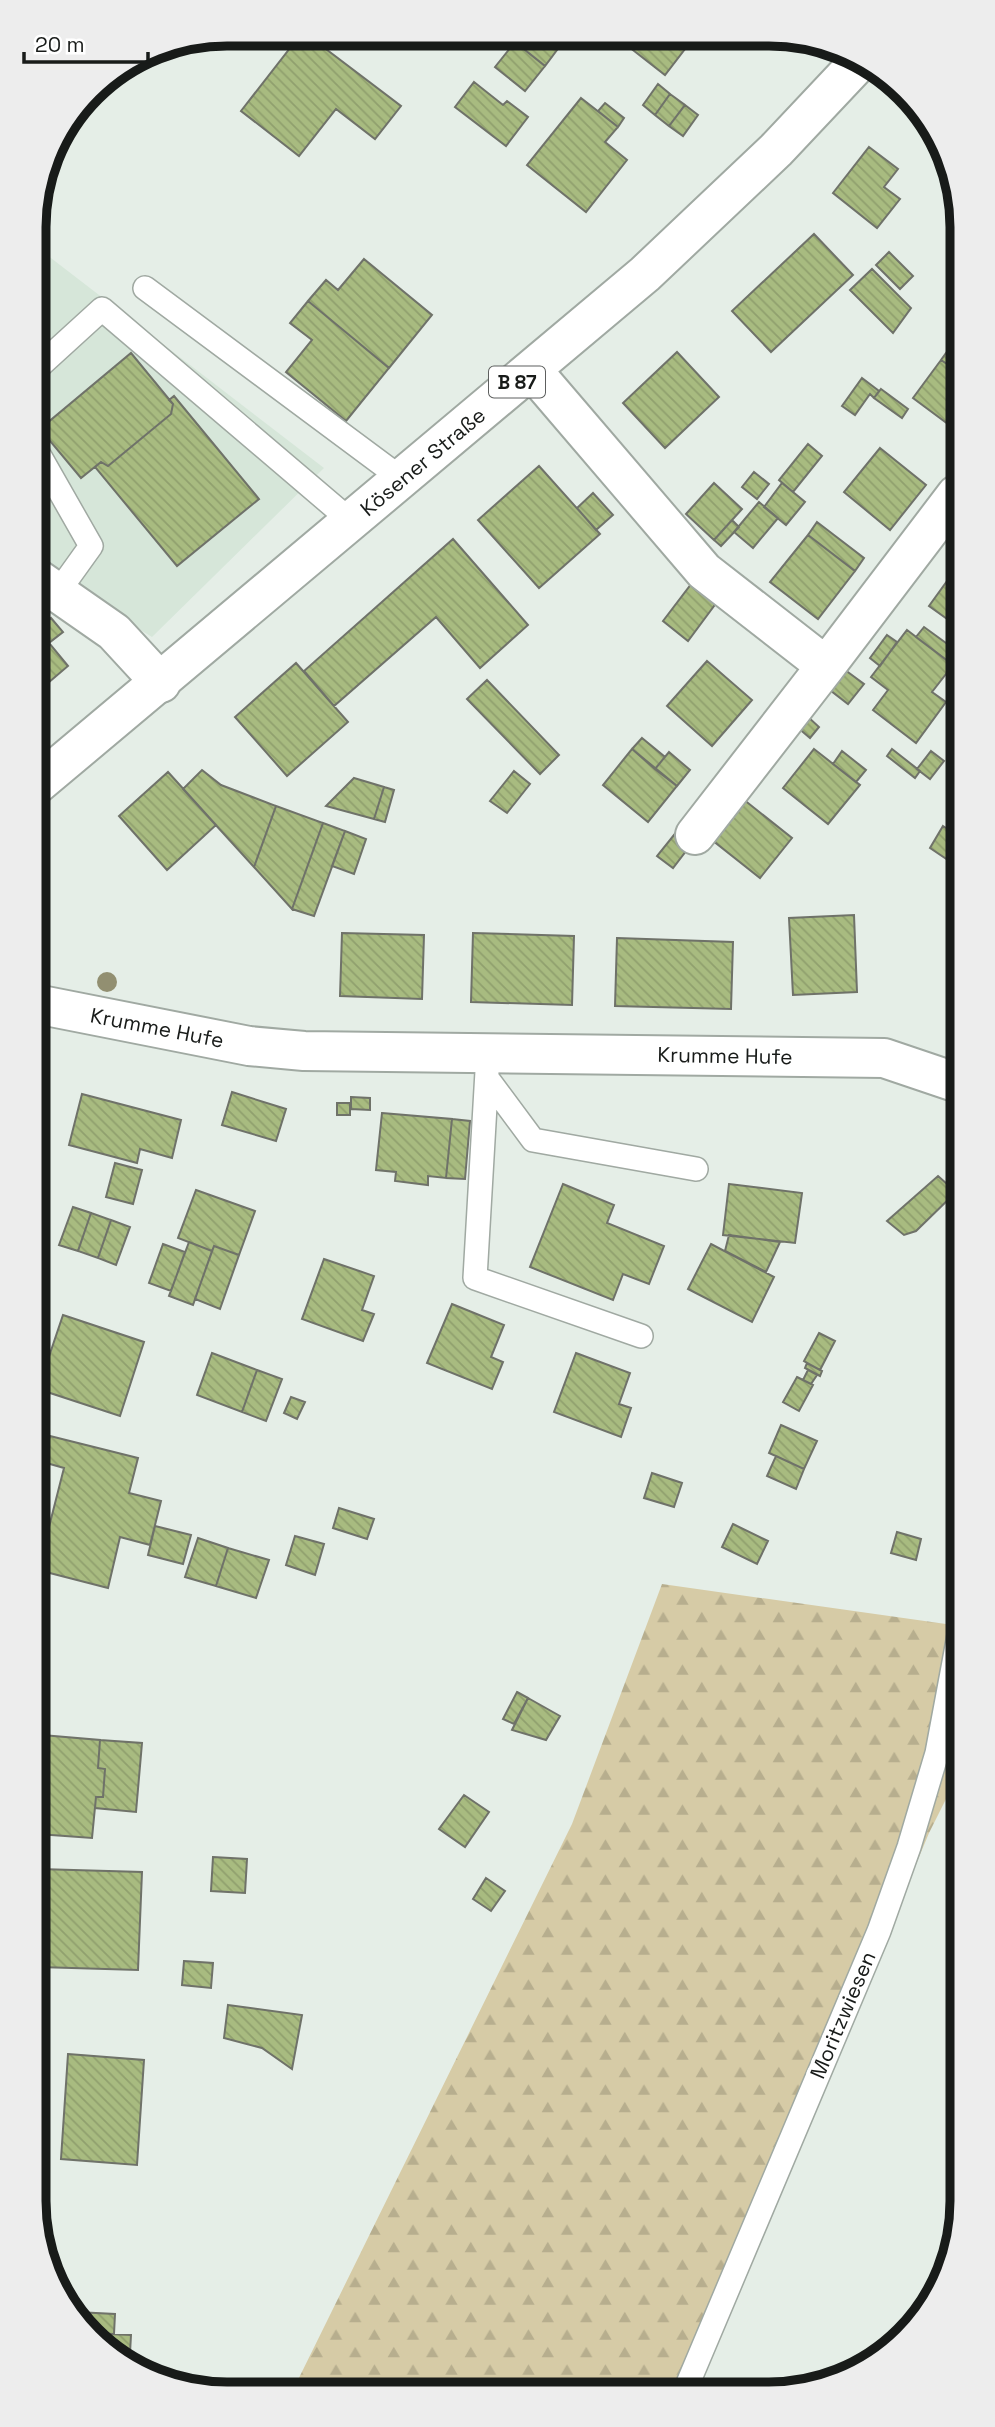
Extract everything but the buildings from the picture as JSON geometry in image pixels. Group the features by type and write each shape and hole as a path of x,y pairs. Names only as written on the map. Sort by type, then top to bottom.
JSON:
{"street":[{"name":"Kösener Straße","path":"46,777 533,370 705,219 793,133 854,67"},
{"path":"533,370 704,571 826,666"},
{"path":"695,835 950,503"},
{"path":"46,585 114,632 160,683"},
{"name":"Krumme Hufe","path":"46,1006 249,1046 304,1051 488,1066 884,1058 950,1080"}],"lane":[{"path":"145,288 402,479"},
{"path":"46,360 102,309 352,522"},
{"path":"46,467 91,546 46,585"},
{"path":"488,1066 533,1140 696,1170"},
{"path":"488,1066 475,1278 641,1336"},
{"name":"Moritzwiesen","path":"688,2382 879,1931 905,1859 937,1752 949,1687"}],"shaded area":[{"path":"46,254 324,468 152,637 46,572"}],"green space":[{"path":"662,1584 949,1624 949,1793 929,1833 700,2382 297,2382 572,1824"}]}
